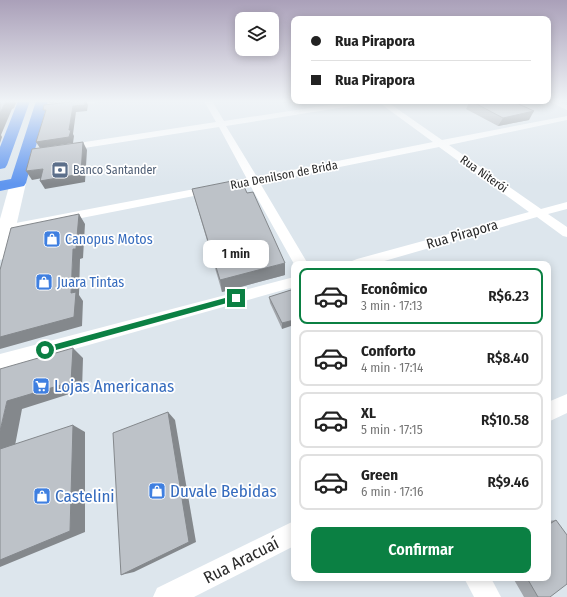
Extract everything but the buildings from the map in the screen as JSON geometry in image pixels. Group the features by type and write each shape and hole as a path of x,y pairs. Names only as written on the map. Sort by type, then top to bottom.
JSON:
{"main road":[{"path":"0,165 14,129"},
{"path":"0,253 3,229 39,129"},
{"path":"0,177 20,178"},
{"path":"0,186 20,178"}],"street":[{"path":"58,149 189,129"},
{"path":"223,129 299,261"},
{"name":"Rua Niterói","path":"420,129 567,233"},
{"name":"Rua Denilson de Brida","path":"3,229 254,181 512,129"},
{"name":"Rua Pirapora","path":"367,261 567,205"},
{"path":"0,362 291,283"},
{"path":"551,411 567,403"},
{"name":"Rua Aracuaí","path":"166,597 291,534"},
{"path":"479,581 488,597"}],"place":[{"name":"Banco Santander","path":"60,170"},
{"name":"Canopus Motos","path":"52,239"},
{"name":"Juara Tintas","path":"44,282"},
{"name":"Lojas Americanas","path":"41,386"},
{"name":"Duvale Bebidas","path":"157,491"},
{"name":"Castelini","path":"42,496"}],"route":[{"path":"45,350 236,298"}]}
